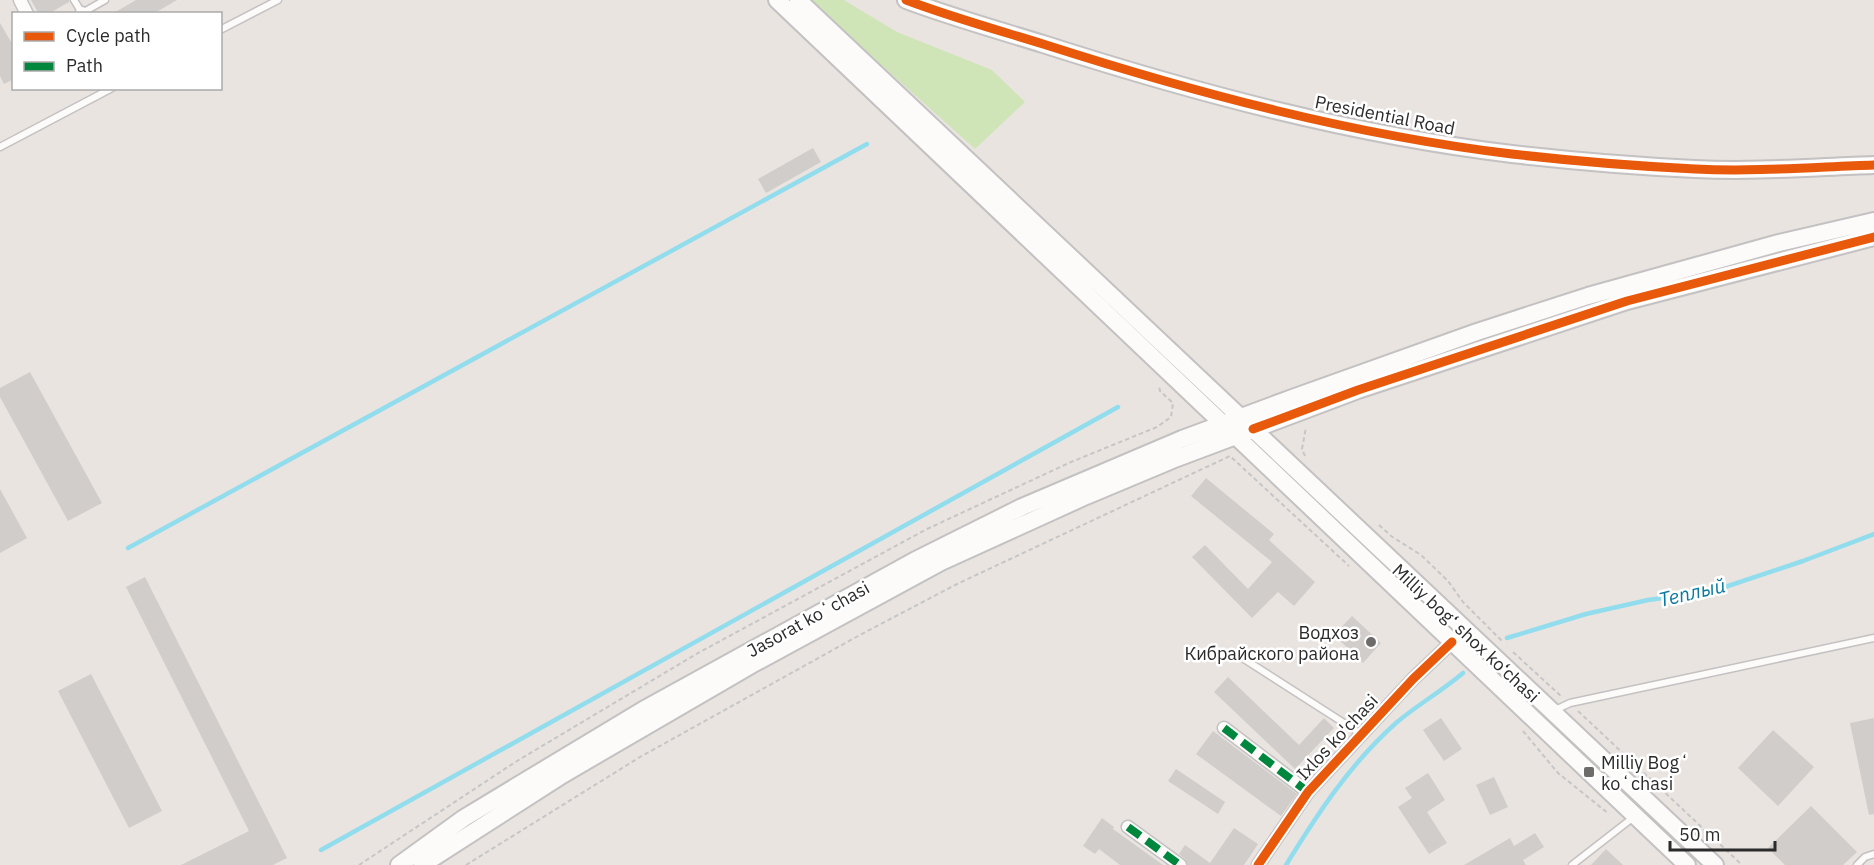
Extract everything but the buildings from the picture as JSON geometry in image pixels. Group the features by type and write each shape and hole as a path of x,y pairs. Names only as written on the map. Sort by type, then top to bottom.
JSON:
{"main road":[{"name":"Milliy bog‘ shox ko‘chasi","path":"777,0 1452,642 1629,821 1687,865"},
{"name":"Milliy bog‘ shox ko‘chasi","path":"798,0 1715,865"},
{"name":"Presidential Road","path":"906,0 1180,86 1326,121 1441,143 1512,154 1697,169 1874,165"},
{"name":"Jasorat koʻchasi","path":"399,865 464,818 643,710 895,571 1022,507 1221,424 1477,332 1588,296 1779,243 1874,221"},
{"name":"Jasorat koʻchasi","path":"422,865 562,775 751,665 942,562 1086,496 1234,436 1358,390 1627,301 1874,237"}],"street":[{"name":"Ixlos ko'chasi","path":"1258,865 1308,792 1361,734 1452,642"},
{"path":"1224,728 1308,792"},
{"path":"1128,828 1180,865"}],"lane":[{"path":"83,12 105,0"},
{"path":"222,29 278,0"},
{"path":"96,90 98,96"},
{"path":"0,147 108,90"},
{"path":"1552,711 1570,703 1874,638"},
{"path":"1241,657 1361,734"},
{"path":"1575,864 1629,821"},
{"path":"1857,865 1865,856 1874,854"}],"path":[{"path":"359,865 517,761 698,653 927,529 1071,462 1157,427 1171,417 1173,410 1173,404 1160,391 1158,382"},
{"path":"1306,421 1302,449 1310,462"},
{"path":"466,865 640,757 858,636 957,584 1230,456 1354,571"},
{"path":"1374,521 1391,536 1421,555 1506,645"},
{"path":"1513,652 1742,865"},
{"path":"1519,727 1558,772 1629,821"}],"green space":[{"path":"809,0 844,0 897,32 992,70 1025,102 975,149"}],"waterway":[{"path":"128,548 867,144"},
{"path":"321,850 1118,407"},
{"name":"Теплый","path":"1507,638 1586,614 1648,600 1713,591 1874,534"},
{"name":"Теплый","path":"1286,865 1323,808 1364,755 1396,723 1463,673"}],"marked path":[{"path":"1224,728 1308,792"},
{"path":"1128,827 1180,865"}],"cycle path":[{"path":"906,0 957,18 1158,79 1275,110 1393,136 1512,154 1626,165 1717,170 1874,165"},
{"path":"1253,429 1358,390 1627,301 1874,237"},
{"path":"1258,865 1308,792 1413,679 1452,642"}],"place":[{"name":"Водхоз Кибрайского района","path":"1371,642"},
{"name":"Milliy Bogʻ koʻchasi","path":"1589,772"}]}
